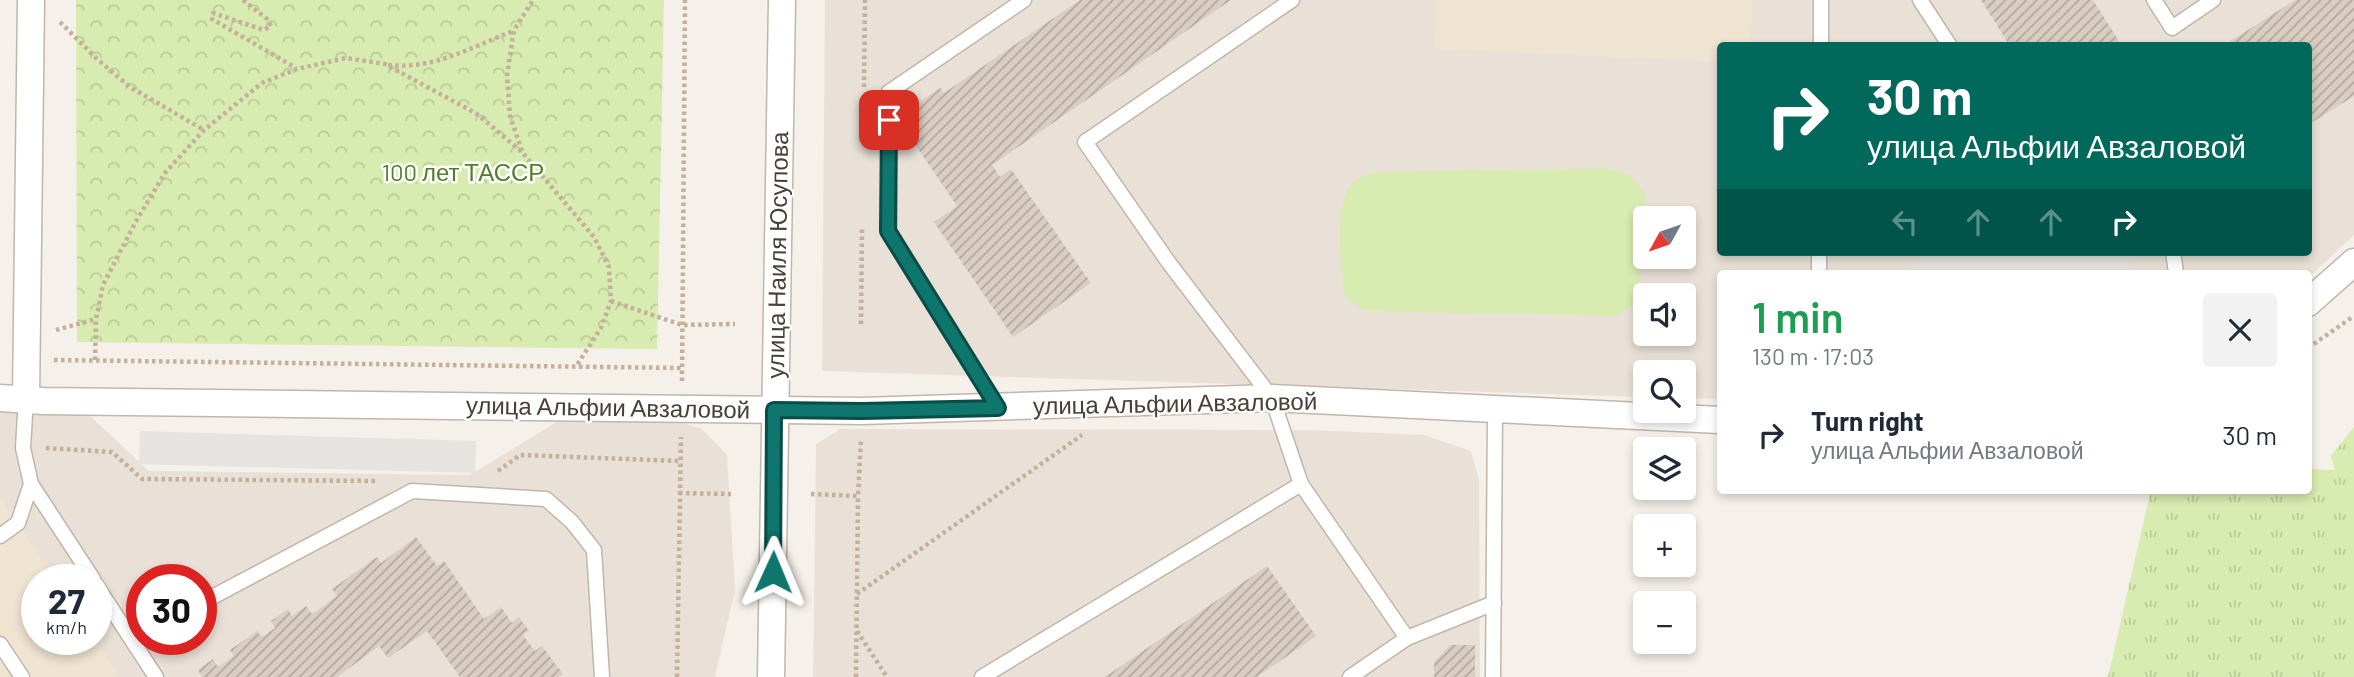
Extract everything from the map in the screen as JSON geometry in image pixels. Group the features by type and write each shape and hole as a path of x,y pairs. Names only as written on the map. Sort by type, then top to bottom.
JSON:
{"street":[{"path":"13,399 31,0"},
{"name":"улица Наиля Юсупова","path":"771,677 782,0"},
{"path":"2312,299 2354,262"},
{"name":"улица Альфии Авзаловой","path":"13,399 862,411 1272,398 1717,420"}],"lane":[{"path":"1292,0 1085,142 1168,263 1272,398 1301,484 1407,638"},
{"path":"1821,0 1821,42"},
{"path":"1920,0 1947,42"},
{"path":"2154,0 2172,28 2213,0"},
{"path":"998,408 888,231 889,92 1021,1"},
{"path":"13,399 31,484 83,564"},
{"path":"1493,677 1495,410"},
{"path":"0,536 18,523 31,484"},
{"path":"982,677 1301,484"},
{"path":"217,595 412,491 546,499 572,522 594,551 602,677"},
{"path":"1350,677 1407,638 1494,603"},
{"path":"112,605 126,623"},
{"path":"0,644 22,677"},
{"path":"146,655 156,677"}],"path":[{"path":"243,0 267,19 271,26 264,30 213,13 212,19 297,69"},
{"path":"522,152 510,116 507,75 514,30 533,0"},
{"path":"682,386 685,0"},
{"path":"54,16 130,87 204,130"},
{"path":"95,360 96,319 103,285 165,173 204,130 262,83 297,69 346,58 407,67 443,60 514,30"},
{"path":"384,64 422,82 477,114 522,152 594,237 609,267 611,302 601,328 577,366"},
{"path":"611,302 682,325 735,324"},
{"path":"2312,345 2354,316"},
{"path":"46,333 96,319"},
{"path":"46,360 682,368"},
{"path":"677,677 681,433"},
{"path":"856,677 858,496 862,434"},
{"path":"857,594 1083,434"},
{"path":"23,448 112,452 142,479 387,481"},
{"path":"491,475 520,455 680,461"},
{"path":"679,493 731,494"},
{"path":"811,494 858,496"},
{"path":"857,630 887,677"}],"shaded area":[{"path":"825,0 2354,0 2354,235 2312,274 2312,270 1717,270 1717,399 1696,398 1696,360 1633,360 1633,397 822,371"},
{"path":"1436,0 1752,0 1751,42 1717,42 1717,62 1435,49"},
{"path":"1922,256 2134,256 2125,270 1913,270"},
{"path":"0,412 87,413 149,471 470,475 563,418 666,418 702,429 727,455 735,589 715,677 0,677"},
{"path":"840,429 1311,430 1424,435 1471,451 1479,480 1480,677 813,677 816,444"},
{"path":"140,431 476,441 475,473 139,464"},
{"path":"0,498 45,564 21,564 21,655 105,655 119,677 0,677"}],"green space":[{"name":"100 лет ТАССР","path":"76,0 664,0 657,349 77,342"},
{"path":"1606,168 1631,176 1645,194 1644,206 1633,206 1633,270 1640,270 1639,283 1633,283 1633,304 1616,316 1365,311 1345,297 1340,253 1341,218 1348,190 1355,181 1375,172"},
{"path":"2354,427 2354,677 2108,677 2150,494 2312,494 2312,469 2335,470 2331,456"}],"building":[{"path":"1080,0 1231,0 992,165 1000,177 1011,169 1091,283 1013,337 934,222 957,206 897,118 940,88 944,93"},
{"path":"1981,0 2093,0 2119,42 2007,42"},
{"path":"2295,0 2354,0 2354,96 2312,122 2312,42 2229,42"},
{"path":"416,537 437,566 444,561 484,619 501,607 512,623 519,617 529,631 523,635 535,651 542,646 563,674 558,677 460,677 427,631 388,658 379,646 337,677 202,677 198,670 213,659 218,667 234,656 230,650 257,631 262,637 275,628 271,621 288,609 292,616 306,606 312,614 337,596 332,589 377,557 381,563"},
{"path":"1267,566 1316,636 1257,677 1105,677"},
{"path":"1450,645 1475,645 1475,677 1434,677 1434,662"}],"route":[{"path":"773,572 774,410 998,408 888,231 889,120"}]}
